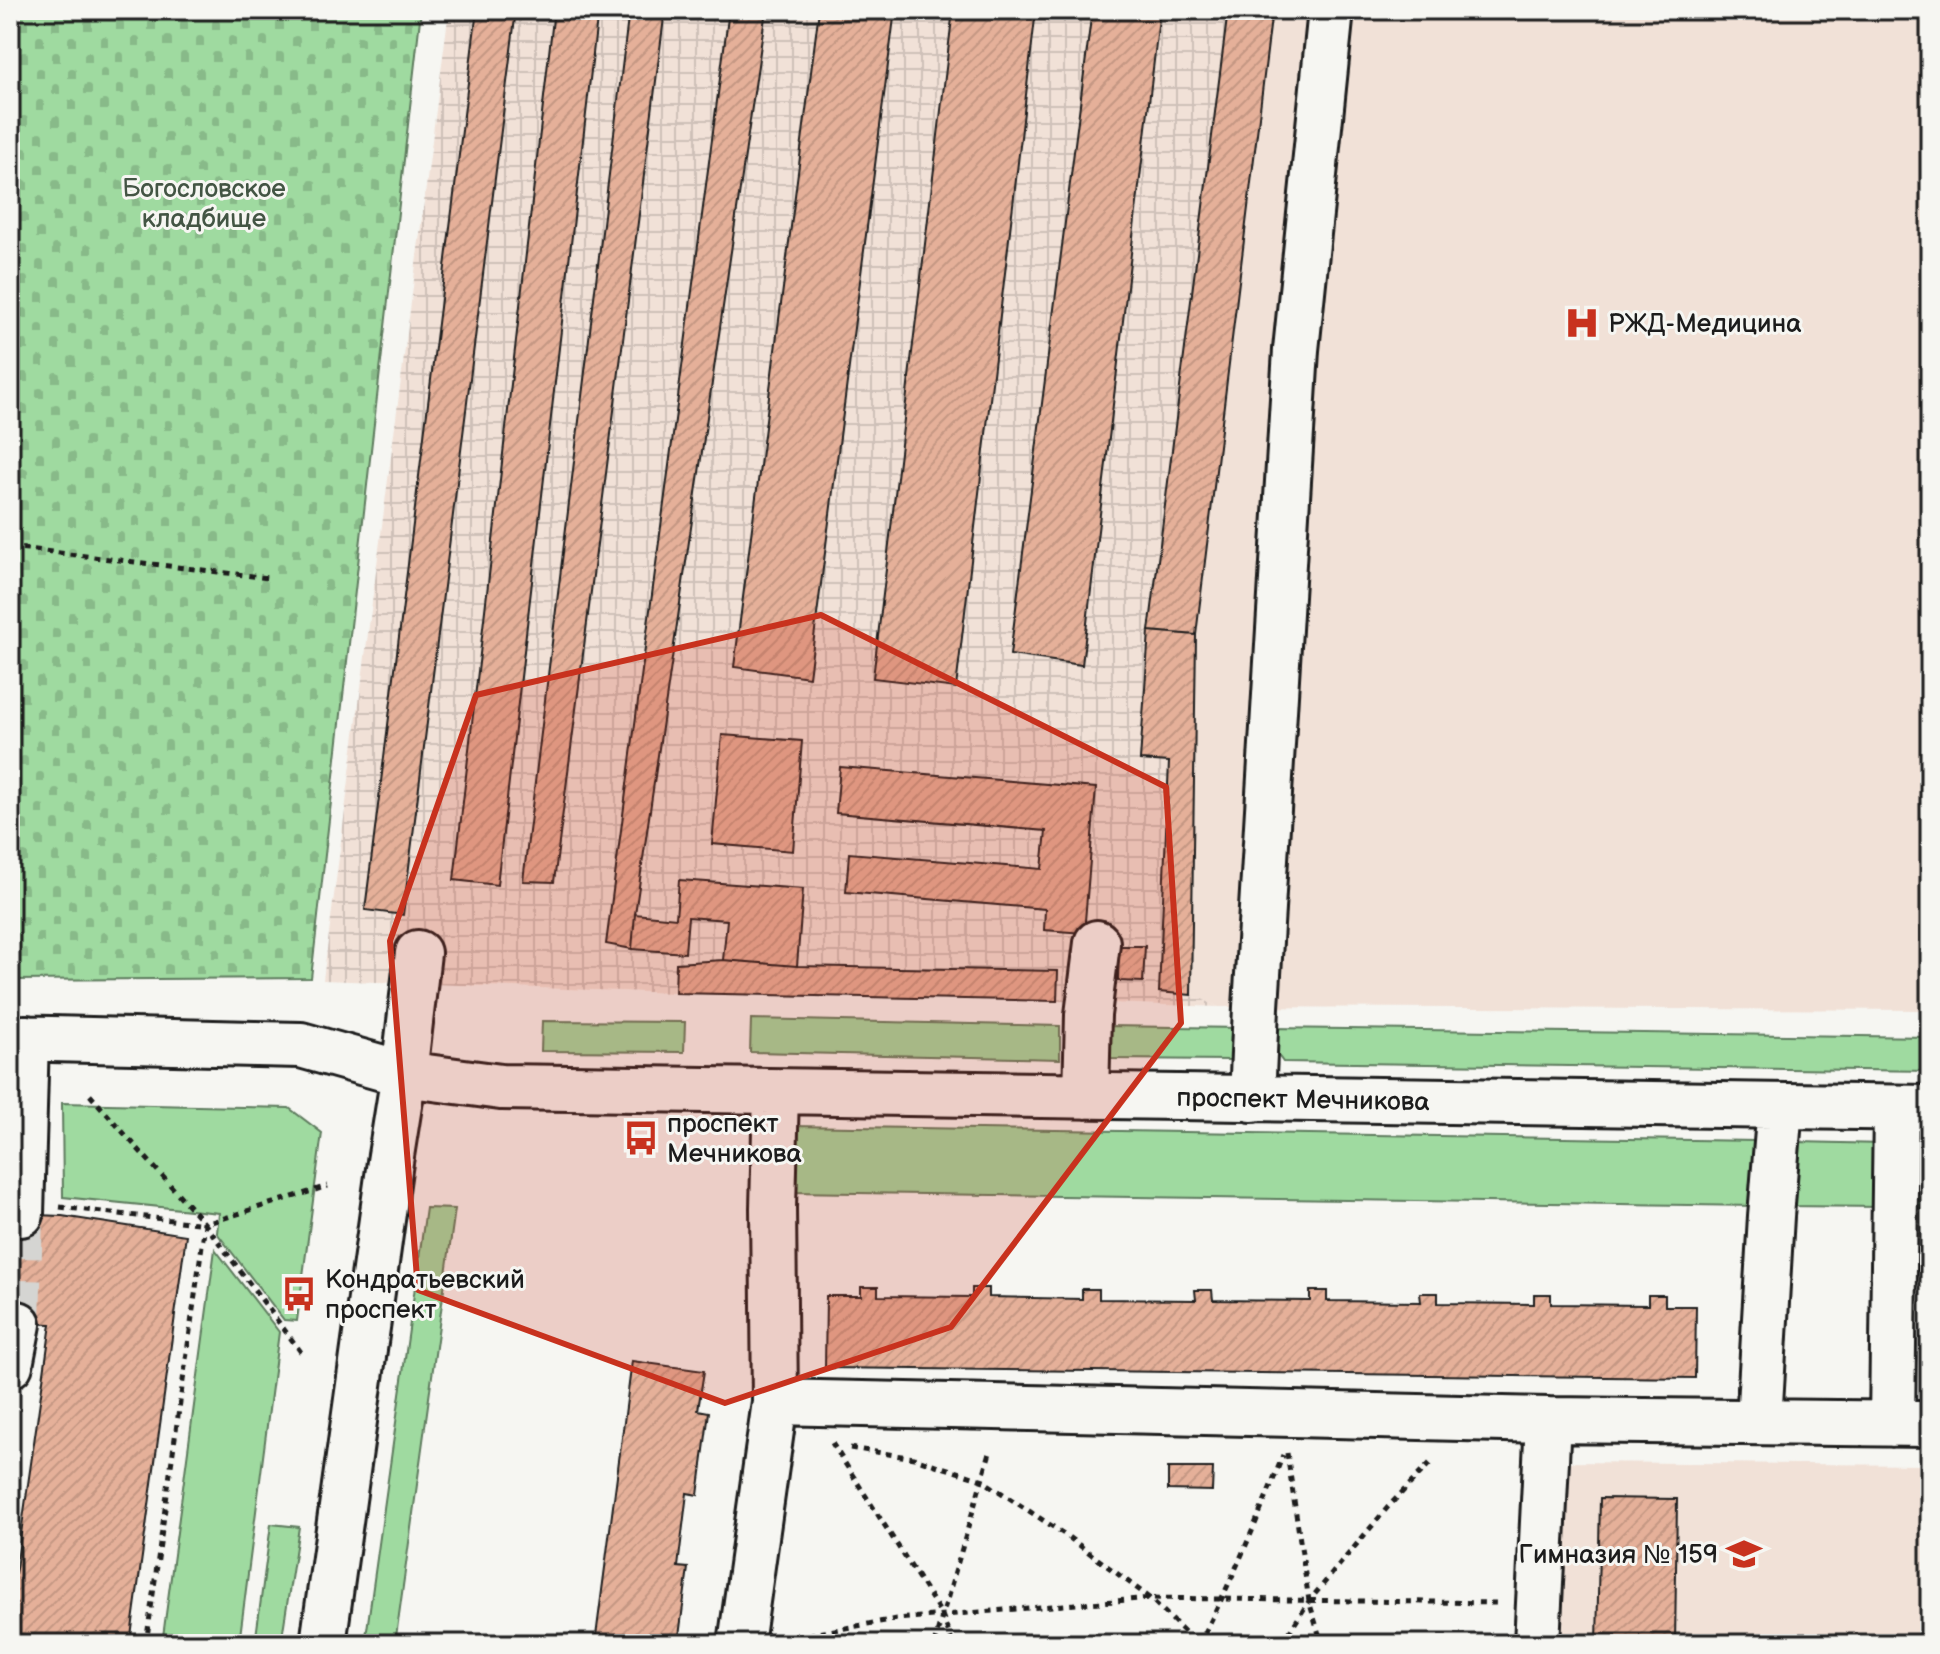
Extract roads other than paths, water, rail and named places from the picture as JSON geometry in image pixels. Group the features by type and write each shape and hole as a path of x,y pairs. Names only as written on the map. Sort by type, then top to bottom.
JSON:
{"street":[{"path":"1252,1099 1296,350 1331,10"},
{"path":"1086,1096 1088,1015 1097,943"},
{"path":"323,1644 404,1074 418,953"},
{"path":"18,1038 19,1188"},
{"name":"проспект Мечникова","path":"18,1038 301,1045 404,1074 501,1087 1913,1108"},
{"path":"741,1644 784,1402 773,1208 776,1092"},
{"path":"1759,1422 1780,1106"},
{"path":"784,1402 1548,1420 1911,1424 1913,1108"},
{"path":"1538,1624 1548,1420"}],"tunnel":[{"path":"18,1324 21,1214"}],"place":[{"name":"РЖД-Медицина","path":"1582,323"},
{"name":"проспект Мечникова","path":"641,1138"},
{"name":"Кондратьевский проспект","path":"299,1294"},
{"name":"Гимназия № 159","path":"1744,1554"}],"park label":[{"name":"Богословское кладбище","path":"204,203"}]}
